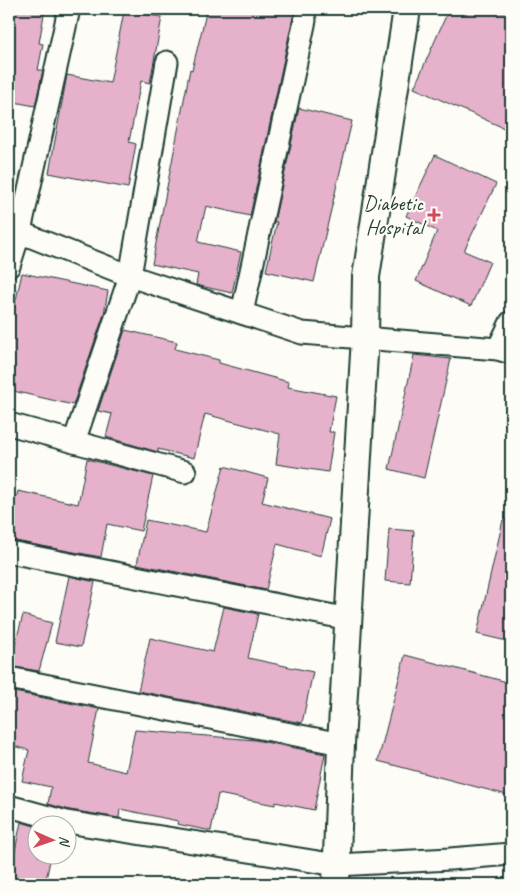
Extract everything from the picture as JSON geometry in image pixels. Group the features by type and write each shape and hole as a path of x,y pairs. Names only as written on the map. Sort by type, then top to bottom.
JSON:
{"street":[{"path":"9,266 14,230 69,9"},
{"path":"336,875 341,744 365,337 366,278 407,9"},
{"path":"242,313 304,20"},
{"path":"74,442 130,276 167,62"},
{"path":"14,230 130,276 302,333 365,337 504,351 511,322"},
{"path":"9,424 185,472"},
{"path":"9,552 349,619"},
{"path":"9,678 341,744"},
{"path":"9,806 67,822 336,875 450,859 511,854"}],"building":[{"path":"9,9 45,9 39,43 43,44 38,70 43,70 35,106 9,101"},
{"path":"207,9 300,9 295,12 293,17 250,216 206,206 198,242 241,252 232,293 196,285 198,274 152,264 190,69 192,70"},
{"path":"449,9 511,9 511,112 504,128 414,88"},
{"path":"124,11 162,17 150,83 141,81 129,142 136,144 128,188 49,173 67,75 110,83"},
{"path":"299,108 352,121 314,282 266,271 277,222 274,222"},
{"path":"435,155 496,184 464,251 490,262 471,306 416,281 437,231 406,216"},
{"path":"22,273 108,291 104,314 73,405 9,390 9,331"},
{"path":"125,330 177,342 175,349 219,360 219,363 289,382 288,387 336,396 329,432 334,432 328,472 276,464 280,434 205,414 194,458 158,449 158,452 106,437 112,414 98,411"},
{"path":"414,355 451,359 424,478 389,469"},
{"path":"87,459 153,476 141,531 107,524 101,557 9,540 9,494 17,496 18,491 78,504"},
{"path":"224,466 268,478 262,502 330,519 321,556 277,544 266,590 137,564 146,520 206,532"},
{"path":"503,520 511,520 511,642 477,634"},
{"path":"389,529 414,531 410,583 385,581"},
{"path":"69,576 95,582 81,647 55,642"},
{"path":"224,607 258,614 248,658 313,672 302,723 138,691 150,638 213,652"},
{"path":"23,615 52,623 39,671 9,666"},
{"path":"405,655 511,683 511,796 378,761"},
{"path":"9,691 99,709 88,763 126,772 135,730 255,740 325,754 314,810 218,794 211,831 177,824 178,821 120,809 119,818 70,810 48,804 51,787 22,781 29,750 9,745"},
{"path":"21,822 28,824 28,866 49,866 45,884 28,884 9,880"}],"place":[{"name":"Diabetic Hospital","path":"434,215"}]}
